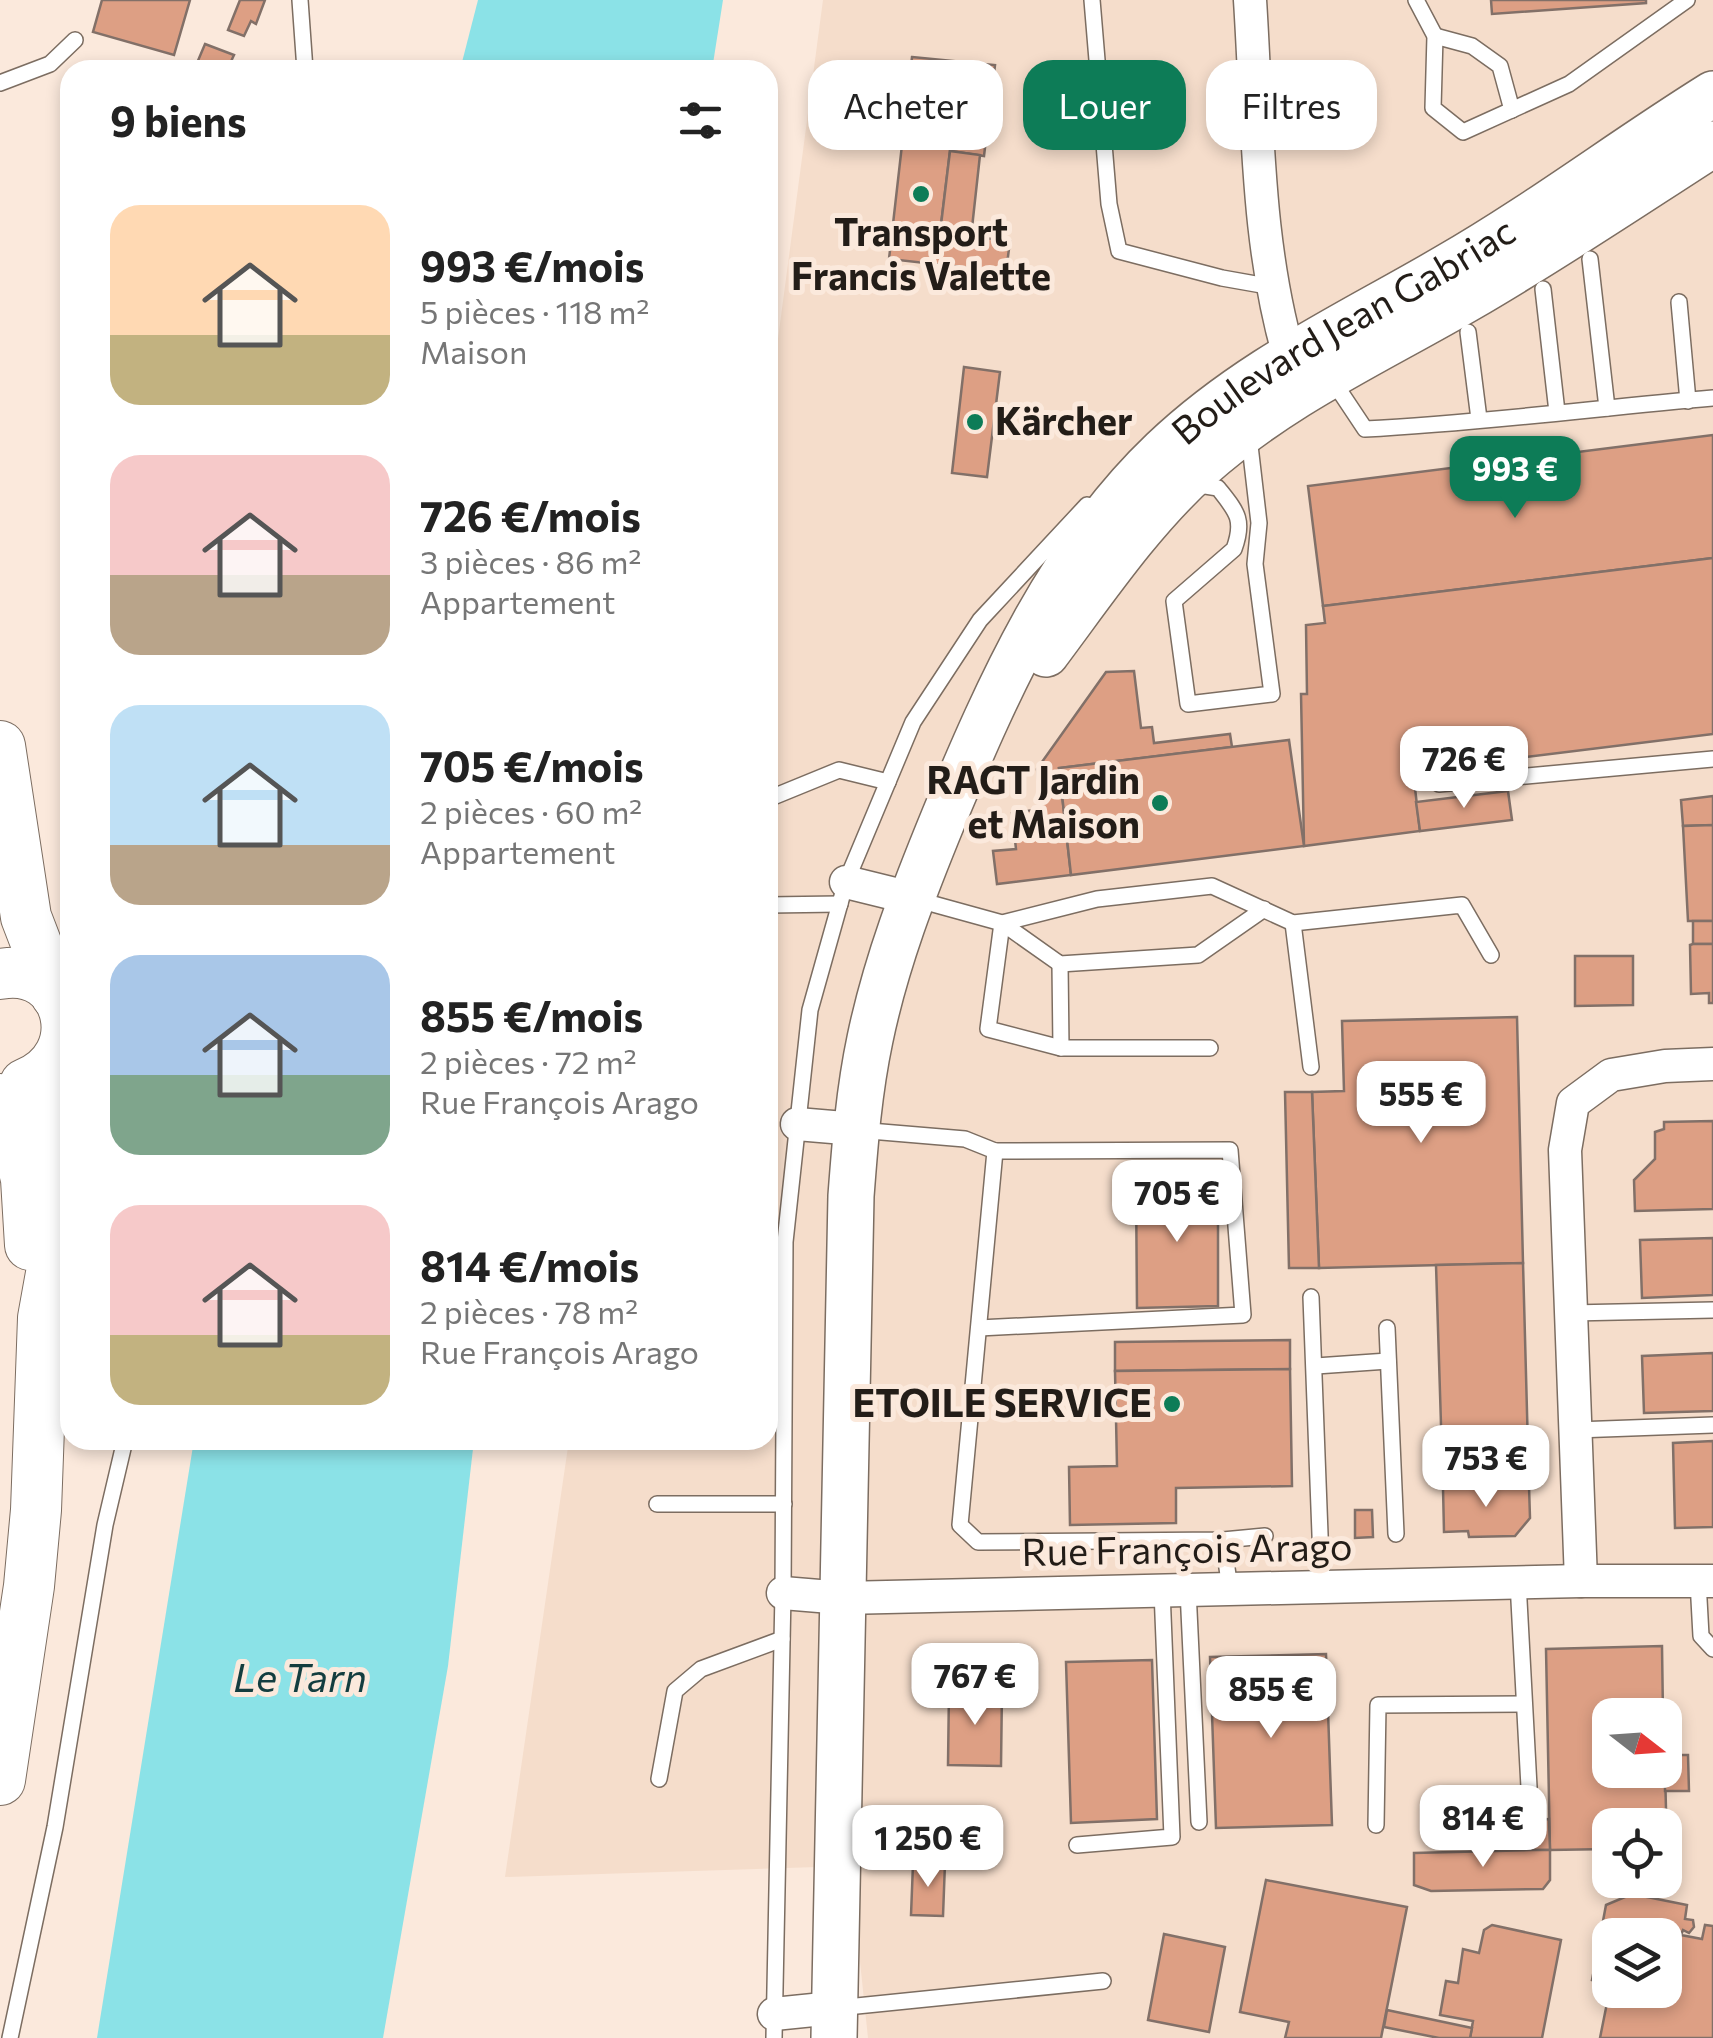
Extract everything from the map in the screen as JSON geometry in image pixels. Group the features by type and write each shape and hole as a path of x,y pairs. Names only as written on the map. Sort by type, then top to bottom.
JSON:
{"main road":[{"name":"Boulevard Jean Gabriac","path":"834,2023 856,1129 870,1040 890,958 992,699 1071,562 1116,502 1248,428 1303,366 1713,94"},
{"name":"Boulevard Jean Gabriac","path":"956,788 1001,731 1042,660 1149,520 1174,467 1227,398 1468,298 1713,144"},
{"path":"1,780 26,917 60,1002"},
{"path":"0,974 28,975 44,982 56,995"},
{"path":"0,1085 24,1084 51,1069 60,1057"},
{"path":"0,1780 28,1586 43,1318 59,1229 60,1170 52,1130 51,1069"},
{"path":"0,1099 15,1134 26,1179 28,1236 43,1318"}],"street":[{"path":"1250,0 1265,230 1273,287 1303,366"},
{"name":"Boulevard Jean Gabriac","path":"1149,520 1194,449 1303,366"},
{"path":"843,893 911,898"},
{"path":"1581,1581 1566,1150 1574,1104 1610,1075 1664,1066 1713,1064"},
{"path":"797,1124 856,1129"},
{"name":"Rue François Arago","path":"843,1598 1706,1581"},
{"path":"784,1593 843,1598"},
{"path":"774,2026 834,2023"}],"lane":[{"path":"300,0 305,60"},
{"path":"1092,0 1109,204 1120,251 1273,287"},
{"path":"1416,0 1435,36 1433,108 1463,132 1569,84 1687,0"},
{"path":"1435,36 1472,46 1500,66 1512,110"},
{"path":"0,83 50,64 76,40"},
{"path":"1590,260 1607,408"},
{"path":"1544,289 1557,412"},
{"path":"1679,302 1688,400"},
{"path":"1468,332 1479,419"},
{"path":"1303,366 1365,429 1436,426 1713,398"},
{"path":"778,1352 785,1242 810,1010 843,893 913,722 980,620 1103,488 1174,467 1218,488 1239,515 1239,537 1234,549 1174,600 1188,704 1272,694 1256,564 1258,523 1248,428"},
{"path":"1439,784 1713,759"},
{"path":"778,795 839,770 888,782"},
{"path":"1002,924 1098,900 1212,886 1293,923 1462,905 1491,955"},
{"path":"778,903 843,893"},
{"path":"911,898 1002,924 1060,964 1198,954 1264,910"},
{"path":"1293,923 1311,1066"},
{"path":"1002,924 988,1028 1062,1048 1210,1048"},
{"path":"1060,964 1062,1048"},
{"path":"856,1129 965,1139 995,1152 1230,1150 1243,1316 979,1328"},
{"path":"995,1152 960,1524 978,1542 1223,1540 1265,1536"},
{"path":"1311,1297 1322,1587"},
{"path":"1571,1313 1713,1310"},
{"path":"1386,1328 1396,1534"},
{"path":"1316,1366 1388,1361"},
{"path":"774,2026 784,1593 778,1414"},
{"path":"1576,1430 1713,1425"},
{"path":"10,2038 54,1827 105,1525 123,1450"},
{"path":"657,1504 784,1504"},
{"path":"1223,1540 1230,1589"},
{"path":"1706,1581 1701,1636 1713,1649"},
{"path":"1518,1582 1529,1788"},
{"path":"1175,1590 1199,1822"},
{"path":"1077,1844 1172,1837 1175,1590"},
{"path":"659,1778 675,1691 701,1670 782,1639"},
{"path":"1376,1825 1378,1705 1524,1704"},
{"path":"834,2023 1103,1981"}],"shaded area":[{"path":"823,0 1713,0 1713,2038 868,2038 850,1866 505,1877 568,1450 778,1450 778,339 808,113 808,150 1003,150 1003,60 815,60"}],"water":[{"path":"478,0 723,0 714,60 463,60"},
{"name":"Le Tarn","path":"192,1450 473,1450 448,1666 383,2038 97,2038"}],"building":[{"path":"102,0 190,0 174,55 93,32"},
{"path":"240,0 265,0 256,24 251,21 244,36 228,30"},
{"path":"1491,0 1646,0 1646,3 1492,14"},
{"path":"205,44 234,55 232,60 198,60"},
{"path":"901,150 985,150 984,156 950,151 940,233 1010,241 1006,272 889,259"},
{"path":"950,151 980,155 971,237 940,233"},
{"name":"Kärcher","path":"964,367 1000,372 987,477 952,473"},
{"path":"1713,435 1713,558 1323,606 1308,486"},
{"path":"1713,558 1713,734 1413,771 1420,831 1304,846 1301,694 1307,694 1306,625 1325,623 1323,606"},
{"path":"1134,671 1141,728 1152,727 1154,743 1230,734 1232,747 1059,768 1071,875 997,884 993,851 1016,849 1012,813 1041,809 1037,769 1106,672"},
{"path":"1289,740 1304,846 1071,875 1059,768"},
{"path":"1508,791 1512,820 1420,831 1416,802"},
{"path":"1713,796 1713,825 1683,826 1681,800"},
{"path":"1713,825 1713,921 1688,921 1683,826"},
{"path":"1693,921 1713,921 1713,944 1693,944"},
{"path":"1693,944 1713,944 1713,1003 1709,1003 1709,993 1691,994"},
{"path":"1575,956 1633,956 1633,1005 1575,1006"},
{"path":"1517,1017 1523,1263 1319,1268 1312,1092 1344,1091 1342,1021"},
{"path":"1285,1092 1312,1092 1319,1268 1289,1268"},
{"path":"1713,1121 1713,1209 1635,1211 1634,1180 1655,1159 1655,1132 1664,1129 1664,1122"},
{"path":"1218,1182 1218,1306 1137,1308 1136,1184"},
{"path":"1713,1238 1713,1295 1642,1298 1640,1240"},
{"path":"1523,1263 1529,1486 1443,1488 1436,1265"},
{"path":"1290,1340 1290,1369 1115,1371 1115,1342"},
{"path":"1713,1353 1713,1411 1644,1413 1642,1356"},
{"path":"1290,1369 1292,1486 1176,1488 1176,1523 1070,1525 1069,1467 1117,1466 1115,1371"},
{"path":"1713,1441 1713,1527 1675,1528 1673,1443"},
{"path":"1529,1486 1530,1518 1515,1536 1469,1537 1468,1531 1444,1532 1443,1488"},
{"path":"1355,1510 1372,1510 1373,1537 1355,1538"},
{"path":"1662,1646 1663,1698 1592,1698 1592,1788 1665,1788 1666,1808 1592,1808 1592,1849 1550,1850 1546,1649"},
{"path":"1326,1654 1332,1825 1216,1828 1210,1657"},
{"path":"1152,1660 1157,1819 1071,1823 1066,1662"},
{"path":"949,1690 1002,1690 1001,1766 948,1765"},
{"path":"1682,1755 1688,1755 1689,1791 1665,1791 1682,1788"},
{"path":"1549,1819 1550,1850 1531,1850 1531,1820"},
{"path":"1550,1850 1550,1880 1543,1889 1431,1891 1414,1885 1414,1853"},
{"path":"945,1863 943,1916 911,1915 913,1864"},
{"path":"1266,1880 1407,1907 1381,2038 1285,2038 1289,2022 1240,2012"},
{"path":"1623,1898 1652,1898 1687,1905 1685,1919 1693,1920 1694,1927 1689,1933 1682,1932 1682,1918 1604,1918 1606,1905"},
{"path":"1492,1925 1561,1940 1542,2038 1470,2038 1473,2021 1440,2015 1446,1981 1458,1983 1463,1949 1479,1953 1484,1930"},
{"path":"1705,1925 1713,1926 1713,2038 1600,2038 1606,2008 1682,2008 1682,1935 1702,1939"},
{"path":"1164,1934 1225,1947 1209,2032 1148,2020"},
{"path":"1387,2010 1472,2028 1470,2038 1439,2038 1384,2027"}],"place":[{"name":"Transport Francis Valette","path":"921,194"},
{"name":"Kärcher","path":"975,422"},
{"name":"RAGT Jardin et Maison","path":"1160,803"},
{"name":"ETOILE SERVICE","path":"1172,1404"}]}
